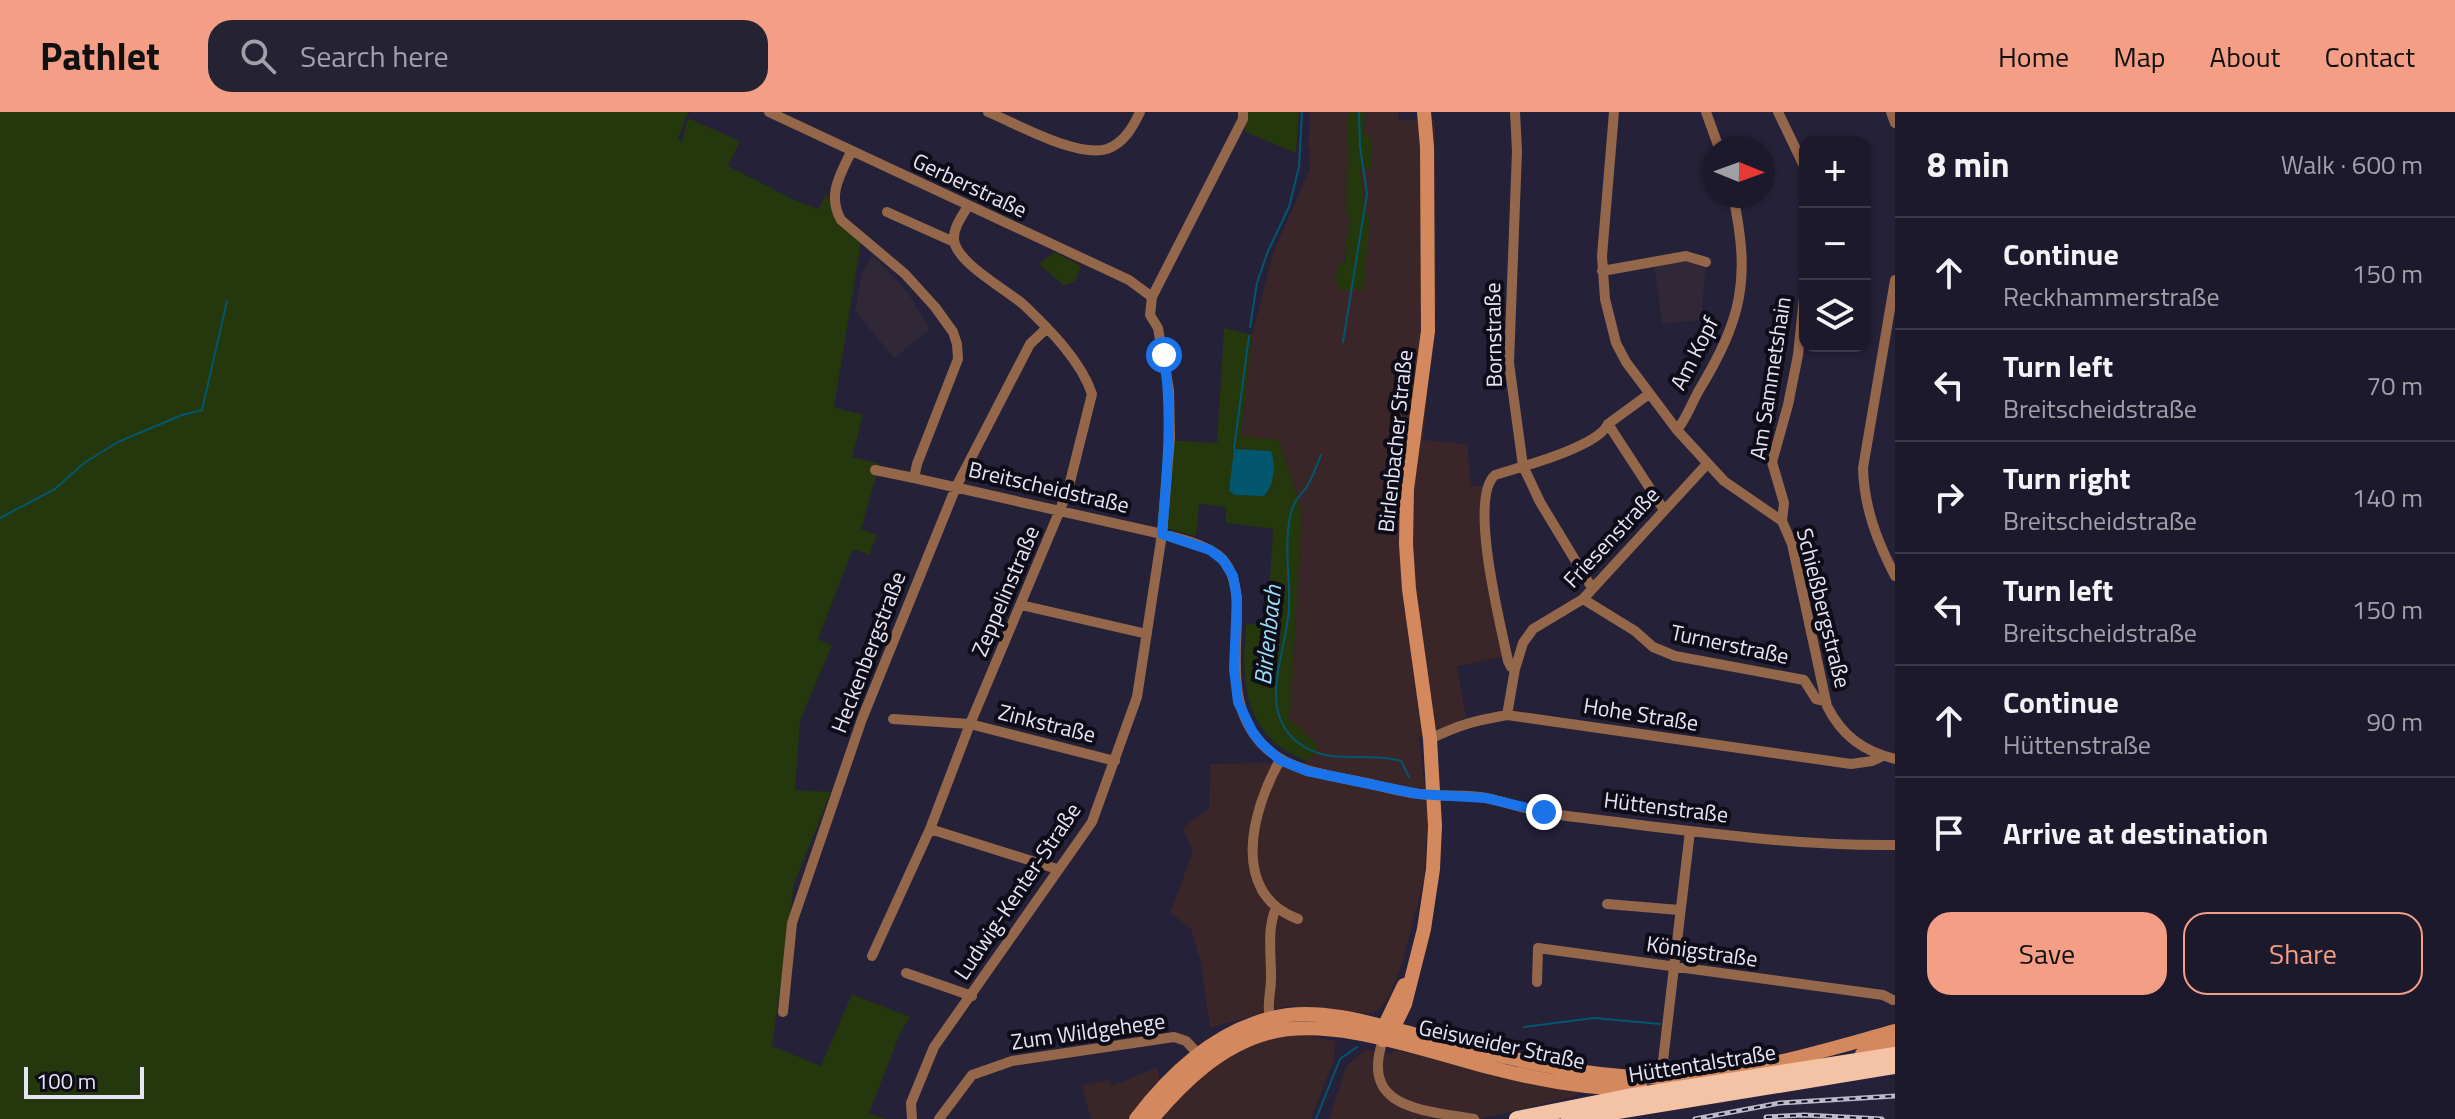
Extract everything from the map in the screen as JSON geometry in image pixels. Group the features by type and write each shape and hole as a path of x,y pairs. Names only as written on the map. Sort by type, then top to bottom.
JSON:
{"highway":[{"name":"Hüttentalstraße","path":"1517,1119 1627,1097 1895,1055"},
{"name":"Hüttentalstraße","path":"1569,1119 1895,1066"}],"main road":[{"name":"Birlenbacher Straße","path":"1387,1032 1405,1004 1424,929 1433,869 1435,795 1406,544 1407,489 1428,331 1424,112"},
{"name":"Birlenbacher Straße","path":"1387,1032 1414,963"},
{"path":"1405,1004 1410,1020 1429,1038"},
{"path":"1136,1119 1164,1087 1234,1033 1270,1019 1318,1015 1387,1032"},
{"path":"1152,1119 1203,1059 1241,1043 1289,1029 1387,1032"},
{"name":"Geisweider Straße","path":"1387,1032 1429,1038 1557,1068 1661,1078 1744,1071 1895,1031"},
{"name":"Geisweider Straße","path":"1387,1032 1501,1070 1617,1089 1656,1091 1745,1083 1895,1045"}],"street":[{"path":"988,112 1063,143 1084,149 1106,150 1121,141 1140,112"},
{"path":"1152,297 1214,181 1243,119 1243,112"},
{"name":"Bornstraße","path":"1515,112 1517,151 1509,363 1523,466 1540,502 1592,588"},
{"name":"Schießbergstraße","path":"1614,112 1603,221 1602,271 1609,323 1616,343 1649,394 1707,464 1724,481 1782,521 1792,544 1825,701 1835,723 1854,742 1895,759"},
{"path":"1706,112 1715,136"},
{"path":"1778,112 1799,156"},
{"path":"1891,112 1895,123"},
{"name":"Gerberstraße","path":"776,113 851,152 1129,280 1152,297"},
{"path":"851,152 834,191 836,211 841,220 905,274 935,307 953,332 959,352 914,478"},
{"path":"954,242 956,227 968,206"},
{"name":"Am Kopf","path":"1677,430 1727,342 1737,310 1742,262 1735,208"},
{"name":"Zeppelinstraße","path":"872,956 930,829 970,724 1060,510 1092,394 1088,382 1047,328 1022,303 970,263 954,242 887,212"},
{"path":"1602,271 1686,256 1706,262"},
{"path":"1895,280 1863,468 1863,496 1869,518 1895,576"},
{"name":"Ludwig-Kenter-Straße","path":"912,1119 911,1103 934,1047 1092,822 1137,697 1162,534 1170,437 1169,390 1158,328 1150,315 1152,297"},
{"name":"Heckenbergstraße","path":"783,1012 792,923 862,719 956,487 1030,344 1047,328"},
{"name":"Am Sammetshain","path":"1782,521 1784,503 1772,462 1788,405 1799,345"},
{"path":"1515,669 1508,661 1488,561 1485,496 1488,481 1495,475 1570,450 1605,431 1608,424 1649,394"},
{"path":"1608,424 1664,510"},
{"name":"Friesenstraße","path":"1507,715 1515,669 1523,643 1533,629 1583,599 1707,464"},
{"name":"Breitscheidstraße","path":"875,470 1162,534 1210,550 1223,560 1233,576 1237,598 1234,669 1238,702 1261,743 1280,760 1307,771 1435,795"},
{"name":"Turnerstraße","path":"1583,599 1662,651 1686,659 1804,680 1816,699 1825,701"},
{"path":"1021,605 1147,634"},
{"name":"Hohe Straße","path":"1430,739 1460,724 1507,715 1851,764"},
{"path":"893,719 970,724"},
{"name":"Zinkstraße","path":"970,724 1115,761"},
{"path":"1851,764 1857,751 1854,742"},
{"name":"Schießbergstraße","path":"1851,764 1883,756"},
{"path":"1280,760 1272,773 1252,848 1256,879 1276,908 1298,919"},
{"name":"Hüttenstraße","path":"1435,795 1486,798 1544,812 1690,831 1844,846 1895,845"},
{"path":"930,829 1057,869"},
{"path":"1661,1078 1690,831"},
{"path":"1607,904 1679,910"},
{"path":"1270,1019 1266,1004 1272,978 1270,956 1276,908"},
{"name":"Königstraße","path":"1537,982 1538,948 1883,995 1893,1000"},
{"path":"906,973 972,996"},
{"path":"1387,1032 1378,1066 1379,1079 1389,1096 1414,1107 1474,1119"},
{"name":"Zum Wildgehege","path":"939,1119 972,1075 1012,1061 1174,1037 1186,1041 1203,1059"}],"shaded area":[{"path":"1310,112 1361,112 1348,114 1346,215 1350,216 1340,290 1364,289 1367,216 1360,168 1372,169 1364,135 1365,112 1398,112 1399,120 1435,119 1436,306 1423,440 1467,444 1471,486 1485,486 1503,657 1457,666 1466,718 1419,737 1428,813 1424,880 1402,964 1381,1008 1365,1013 1287,1006 1210,1028 1201,963 1191,929 1170,913 1193,852 1183,828 1209,808 1210,764 1307,762 1318,746 1290,719 1302,511 1279,440 1241,436 1252,335 1273,253 1310,169"},
{"path":"873,255 908,293 930,329 894,358 855,311 862,273"},
{"path":"1678,260 1706,264 1701,320 1662,324 1654,265"},
{"path":"1300,1034 1336,1041 1333,1063 1311,1119 1162,1119 1186,1089 1238,1049 1264,1040"},
{"path":"1365,1050 1391,1054 1395,1050 1585,1090 1573,1097 1480,1119 1329,1119 1346,1067"},
{"path":"1158,1067 1159,1080 1128,1119 1091,1119 1082,1085 1110,1080 1112,1086"}],"green space":[{"path":"0,112 688,112 678,138 682,142 688,118 740,141 728,166 818,209 826,195 838,206 861,242 834,407 863,415 852,457 880,464 861,529 877,535 869,555 853,549 818,639 832,645 800,721 795,790 831,792 794,884 772,1046 821,1066 852,994 910,1017 901,1031 869,1113 886,1119 0,1119"},
{"path":"1242,112 1299,112 1296,153 1245,132"},
{"path":"1365,112 1364,134 1371,137 1372,169 1360,169 1367,215 1370,216 1364,290 1340,290 1335,281 1338,264 1344,264 1350,217 1346,215 1348,113"},
{"path":"1055,252 1081,266 1075,282 1063,285 1039,264"},
{"path":"1224,328 1252,335 1241,436 1279,440 1302,511 1290,719 1319,746 1307,762 1278,745 1263,730 1249,702 1246,687 1246,624 1267,624 1273,529 1226,523 1226,507 1199,504 1196,536 1157,526 1164,440 1217,443"}],"water":[{"path":"1234,449 1271,451 1273,475 1264,496 1235,495 1229,491"}],"waterway":[{"path":"1250,327 1257,283 1289,207 1299,167 1302,112"},
{"name":"Birlenbach","path":"1343,342 1367,194 1359,112"},
{"path":"0,518 55,489 84,463 118,442 182,415 202,410 227,301"},
{"path":"1234,449 1249,336"},
{"name":"Birlenbach","path":"1321,455 1309,483 1293,505 1289,521 1289,607 1277,680 1279,715 1286,730 1312,751 1324,755 1401,761 1409,777"},
{"path":"1524,1027 1594,1018 1660,1024"},
{"name":"Birlenbach","path":"1316,1119 1340,1059 1357,1047"}],"railway":[{"path":"1695,1119 1780,1103 1895,1096"},
{"path":"1766,1117 1804,1115 1882,1119"}],"route":[{"path":"1164,355 1169,390 1170,437 1162,534 1210,550 1223,560 1233,576 1237,598 1235,686 1244,718 1261,743 1280,760 1307,771 1418,794 1486,798 1544,812"}]}
